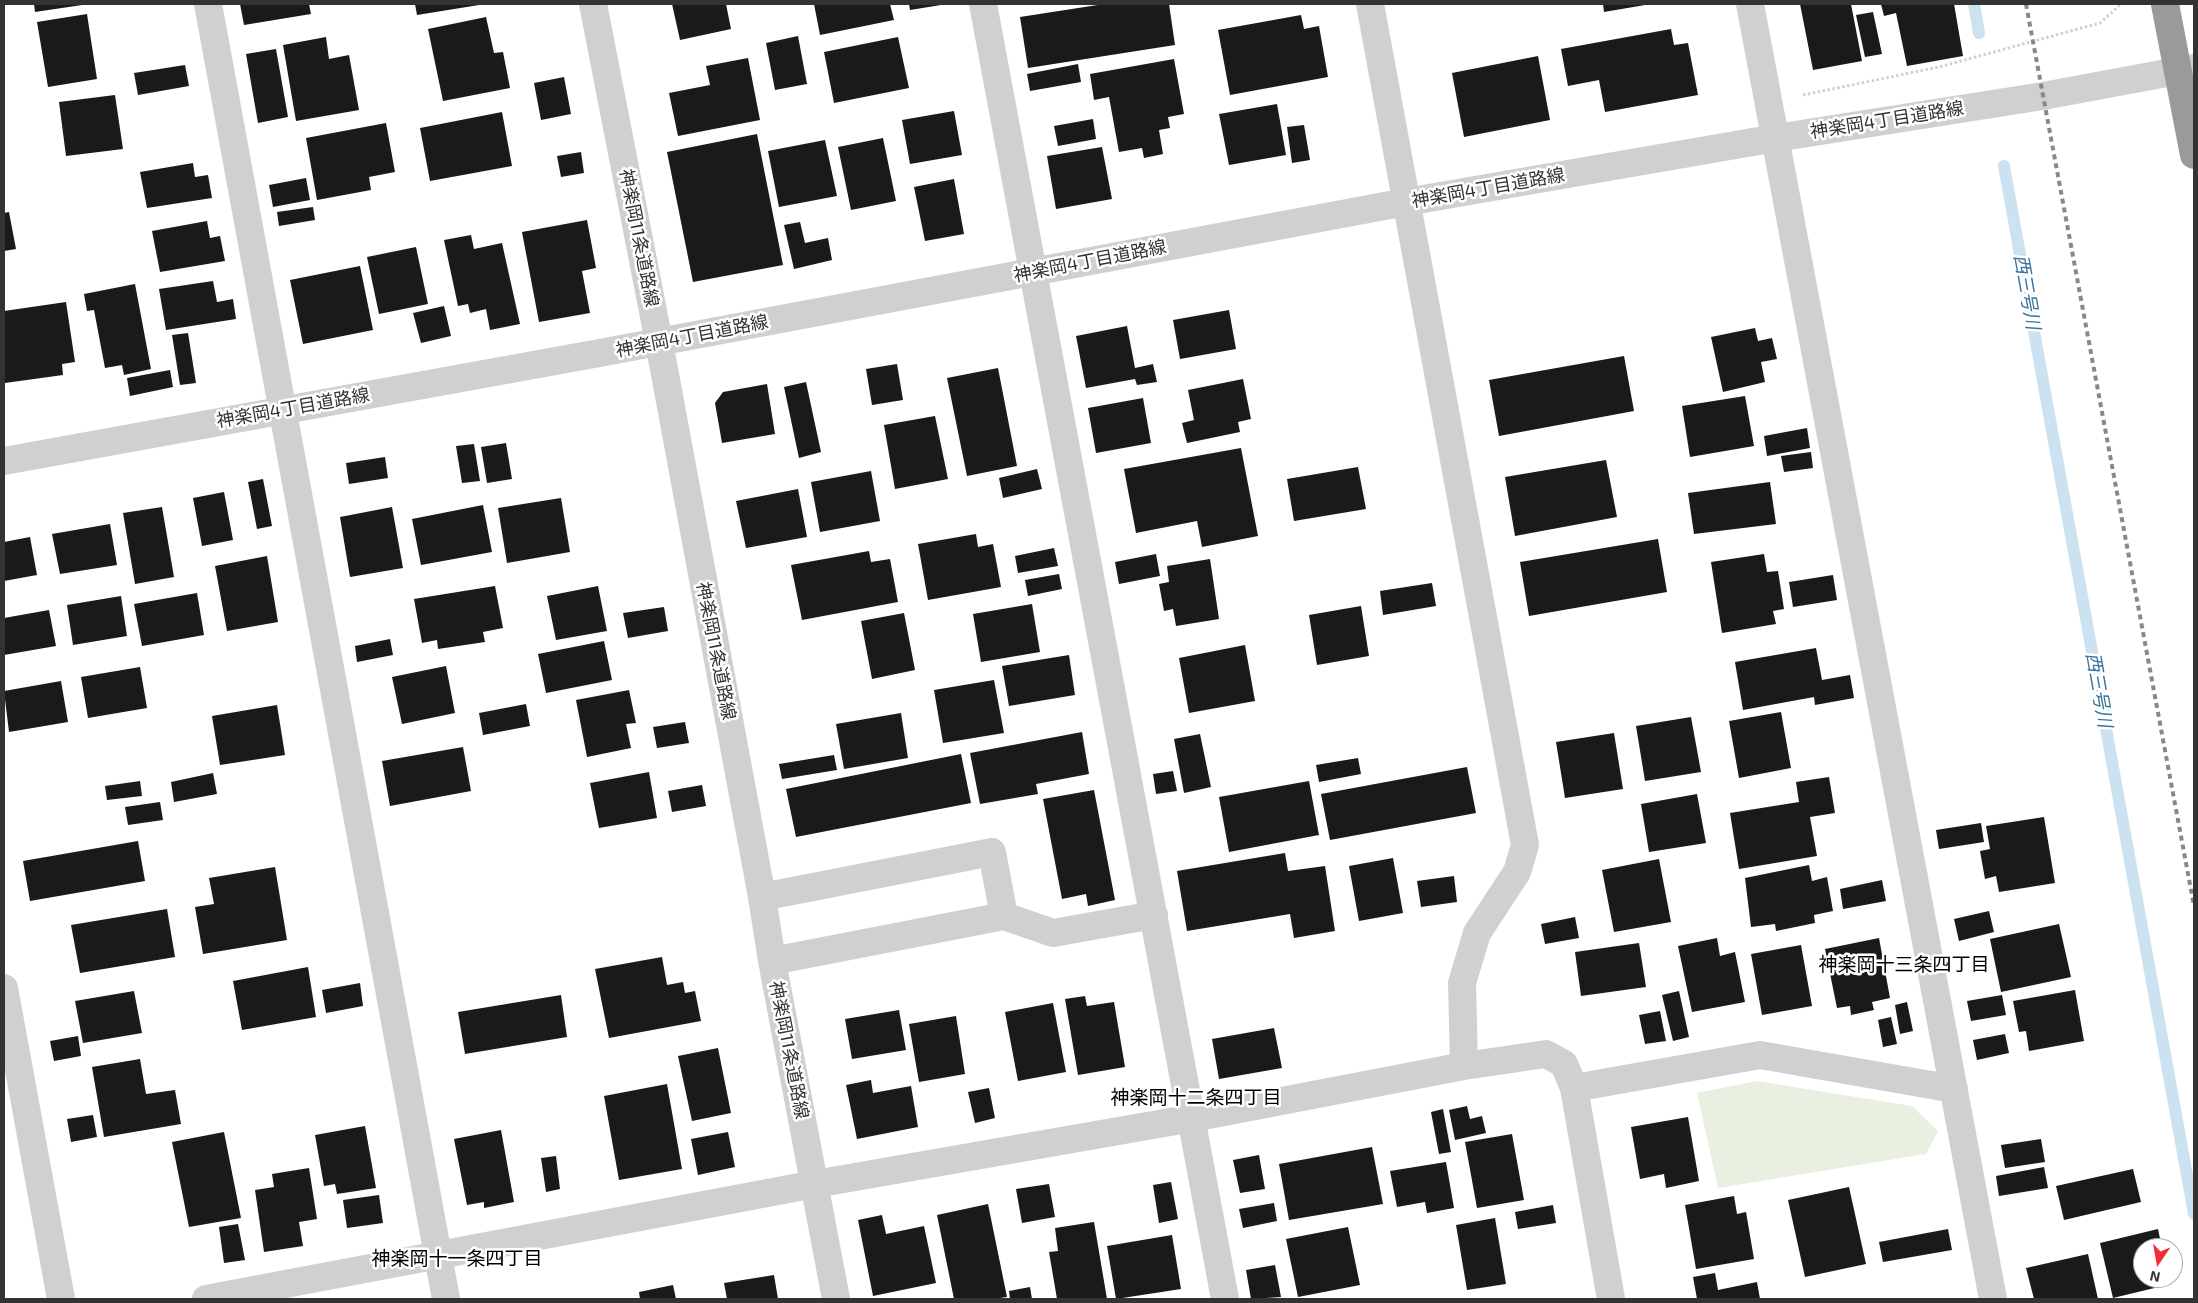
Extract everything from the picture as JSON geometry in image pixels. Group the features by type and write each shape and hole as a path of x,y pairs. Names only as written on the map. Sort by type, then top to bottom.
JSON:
{"highway":[{"path":"2165,4 2186,69 2194,155"}],"street":[{"path":"208,4 446,1299"},
{"name":"神楽岡11条道路線","path":"593,4 659,342 836,1299"},
{"path":"983,4 1193,1118 1225,1299"},
{"path":"1370,4 1525,845 1517,872 1477,933 1462,983 1464,1066"},
{"path":"1750,4 1993,1299"},
{"name":"神楽岡4丁目道路線","path":"4,461 659,342 1406,202 1776,138 2043,96 2186,69"},
{"path":"762,897 992,852 1004,916"},
{"path":"772,961 1004,916 1054,934 1154,915"},
{"path":"4,988 62,1299"},
{"path":"206,1299 815,1184 1193,1118 1464,1066 1546,1054 1564,1064 1574,1088 1611,1299"},
{"path":"1574,1088 1760,1055 1954,1089"}],"path":[{"path":"1768,102 1939,67 2100,23 2121,4"}],"green space":[{"path":"1757,1081 1912,1106 1938,1131 1926,1154 1718,1188 1697,1093"}],"building":[{"path":"34,4 82,4 82,5 35,12"},
{"path":"240,4 309,4 311,14 244,25"},
{"path":"415,4 479,4 479,5 417,15"},
{"path":"672,4 726,4 731,29 680,40"},
{"path":"814,4 890,4 894,20 820,35"},
{"path":"909,4 941,4 941,5 910,10"},
{"path":"1104,4 1169,4 1175,45 1028,68 1020,17"},
{"path":"1603,4 1644,4 1645,5 1604,12"},
{"path":"1800,4 1851,4 1862,61 1813,70"},
{"path":"1881,4 1954,4 1963,56 1907,66 1896,13 1884,16"},
{"path":"1873,12 1882,54 1865,57 1856,15"},
{"path":"87,14 97,79 48,87 37,22"},
{"path":"1301,15 1304,29 1319,26 1328,77 1230,95 1218,30"},
{"path":"486,17 494,53 503,52 510,88 443,101 428,29"},
{"path":"1671,29 1674,45 1688,43 1698,95 1605,112 1599,80 1568,86 1561,49"},
{"path":"798,36 807,84 775,90 766,43"},
{"path":"326,37 329,59 349,55 359,110 296,121 283,45"},
{"path":"898,37 909,88 834,103 824,52"},
{"path":"276,49 288,117 258,123 246,54"},
{"path":"1538,56 1550,120 1464,137 1452,73"},
{"path":"748,58 760,120 678,136 669,93 710,85 706,66"},
{"path":"1174,59 1184,114 1168,117 1170,128 1159,130 1163,154 1144,158 1142,148 1119,152 1109,97 1094,100 1090,74"},
{"path":"1078,64 1081,82 1030,91 1027,74"},
{"path":"185,65 189,86 138,95 134,73"},
{"path":"564,77 571,114 541,120 534,83"},
{"path":"115,95 123,149 66,156 59,102"},
{"path":"1277,104 1286,155 1229,165 1219,114"},
{"path":"954,111 962,155 910,164 902,120"},
{"path":"502,112 512,166 430,181 420,128"},
{"path":"1093,119 1096,139 1058,146 1054,126"},
{"path":"386,123 395,172 369,177 371,190 317,200 306,138"},
{"path":"1304,125 1310,160 1292,163 1287,127"},
{"path":"757,134 783,265 693,282 667,152"},
{"path":"883,138 896,201 851,210 838,147"},
{"path":"825,140 837,196 779,207 768,151"},
{"path":"1102,147 1112,199 1056,209 1047,156"},
{"path":"581,152 584,173 561,177 557,156"},
{"path":"193,163 195,177 208,175 212,198 147,208 140,172"},
{"path":"306,178 310,200 273,207 269,185"},
{"path":"954,179 964,234 925,241 914,187"},
{"path":"313,207 315,220 279,226 277,212"},
{"path":"9,212 16,249 4,251 4,213"},
{"path":"587,220 596,268 582,271 590,313 539,322 522,232"},
{"path":"207,221 210,238 220,236 225,261 160,272 152,231"},
{"path":"800,222 805,243 828,238 832,260 794,269 784,225"},
{"path":"471,235 474,249 502,243 520,324 490,330 486,309 470,313 468,304 458,306 444,240"},
{"path":"416,247 428,304 379,314 367,257"},
{"path":"360,266 373,330 303,344 290,280"},
{"path":"213,281 217,302 233,299 236,319 166,330 159,289"},
{"path":"135,284 151,369 124,375 122,365 105,368 94,310 87,311 84,294"},
{"path":"66,302 75,362 62,364 63,375 5,383 4,311"},
{"path":"444,306 451,336 421,343 413,313"},
{"path":"1229,310 1236,349 1180,359 1173,320"},
{"path":"1127,326 1135,368 1153,364 1157,382 1137,385 1135,379 1086,388 1076,336"},
{"path":"1755,328 1758,341 1772,338 1777,359 1761,362 1765,382 1723,392 1711,337"},
{"path":"188,333 196,383 180,385 172,335"},
{"path":"1624,356 1634,411 1499,436 1489,380"},
{"path":"897,364 903,400 872,405 866,369"},
{"path":"998,368 1017,466 967,476 947,378"},
{"path":"170,370 173,387 130,396 127,378"},
{"path":"1243,379 1251,419 1238,422 1240,432 1187,443 1182,423 1194,420 1188,390"},
{"path":"806,382 821,452 799,458 784,387"},
{"path":"767,384 775,434 722,443 715,403 723,392"},
{"path":"1745,396 1754,446 1690,457 1682,406"},
{"path":"1143,398 1151,443 1096,453 1088,408"},
{"path":"935,416 948,479 895,489 884,425"},
{"path":"1807,428 1810,448 1767,456 1764,436"},
{"path":"506,443 512,479 487,483 481,447"},
{"path":"474,444 480,481 462,483 456,446"},
{"path":"1241,448 1258,536 1202,547 1197,521 1136,533 1124,469"},
{"path":"1811,452 1813,468 1784,472 1781,456"},
{"path":"385,457 388,478 349,484 346,463"},
{"path":"1606,460 1617,517 1515,536 1505,477"},
{"path":"1358,467 1366,509 1294,521 1287,479"},
{"path":"1037,469 1042,489 1003,498 999,478"},
{"path":"871,471 880,521 820,532 811,482"},
{"path":"263,479 272,526 257,529 248,482"},
{"path":"1770,482 1776,524 1694,534 1688,493"},
{"path":"798,489 807,537 746,548 736,501"},
{"path":"224,492 233,540 202,546 193,498"},
{"path":"561,498 570,552 507,563 498,508"},
{"path":"483,505 492,552 421,565 412,519"},
{"path":"162,507 174,577 135,584 123,513"},
{"path":"392,507 403,568 350,577 340,517"},
{"path":"110,524 117,565 60,574 52,534"},
{"path":"976,534 978,547 993,544 1001,587 928,600 918,544"},
{"path":"30,537 37,575 4,581 4,542"},
{"path":"1658,539 1667,592 1529,616 1520,562"},
{"path":"1054,548 1058,566 1018,573 1015,556"},
{"path":"869,551 871,562 890,559 898,602 802,620 791,565"},
{"path":"1156,554 1160,576 1119,584 1115,562"},
{"path":"1764,554 1767,572 1778,571 1784,609 1773,611 1776,624 1722,633 1711,562"},
{"path":"267,556 278,622 227,631 215,566"},
{"path":"1210,559 1219,619 1176,626 1173,609 1164,611 1159,584 1169,582 1167,566"},
{"path":"1059,574 1062,589 1028,596 1025,580"},
{"path":"1833,575 1837,600 1793,607 1789,582"},
{"path":"1432,583 1436,606 1383,615 1380,591"},
{"path":"495,586 503,628 483,632 485,642 438,649 437,640 422,643 414,599"},
{"path":"598,586 607,631 556,640 547,596"},
{"path":"197,593 204,635 142,646 134,604"},
{"path":"121,596 127,636 73,645 67,605"},
{"path":"1032,604 1040,652 981,662 973,614"},
{"path":"1361,606 1369,656 1317,665 1309,615"},
{"path":"664,607 668,631 628,638 623,613"},
{"path":"49,610 56,646 4,655 4,618"},
{"path":"904,613 915,670 872,679 861,621"},
{"path":"390,639 393,655 357,662 355,646"},
{"path":"604,641 612,680 546,693 538,654"},
{"path":"1245,645 1255,701 1189,713 1179,658"},
{"path":"1816,648 1822,680 1850,675 1854,698 1815,705 1814,697 1743,710 1735,662"},
{"path":"1069,655 1075,695 1009,706 1002,666"},
{"path":"446,666 455,713 402,724 392,677"},
{"path":"140,667 147,708 88,718 81,677"},
{"path":"994,680 1004,733 943,743 934,690"},
{"path":"61,681 68,722 9,732 4,691"},
{"path":"629,690 636,723 626,724 631,748 587,757 576,700"},
{"path":"526,704 530,726 483,735 479,713"},
{"path":"277,705 285,755 220,765 212,716"},
{"path":"1781,712 1791,768 1739,778 1729,721"},
{"path":"901,713 908,758 844,769 836,724"},
{"path":"1691,717 1701,772 1645,781 1636,726"},
{"path":"685,722 689,743 657,748 653,727"},
{"path":"1082,732 1089,774 1036,784 1038,794 980,804 970,753"},
{"path":"1614,733 1623,789 1565,798 1556,742"},
{"path":"1200,734 1211,787 1184,793 1174,739"},
{"path":"463,747 471,791 390,806 382,761"},
{"path":"961,754 971,803 796,837 786,789"},
{"path":"834,755 837,770 782,779 779,764"},
{"path":"1358,758 1361,774 1319,782 1316,765"},
{"path":"1467,767 1476,813 1330,840 1321,794"},
{"path":"1173,771 1177,791 1156,794 1153,774"},
{"path":"649,772 657,818 599,828 590,783"},
{"path":"213,773 217,794 174,802 171,782"},
{"path":"1829,777 1835,813 1810,817 1817,856 1739,869 1730,813 1799,802 1796,782"},
{"path":"140,781 142,796 107,800 105,786"},
{"path":"1309,781 1319,835 1229,852 1219,797"},
{"path":"702,785 706,806 672,812 668,791"},
{"path":"1094,790 1115,900 1088,906 1086,894 1062,899 1043,799"},
{"path":"1697,794 1706,843 1649,852 1641,804"},
{"path":"160,802 163,820 128,825 125,807"},
{"path":"2044,817 2055,883 1999,892 1996,876 1985,879 1980,851 1990,849 1986,826"},
{"path":"1981,823 1984,842 1939,849 1936,830"},
{"path":"138,841 145,881 30,901 23,861"},
{"path":"1285,853 1288,871 1325,866 1335,931 1294,938 1290,914 1187,931 1177,871"},
{"path":"1393,858 1403,913 1359,921 1349,866"},
{"path":"1659,859 1671,922 1614,932 1602,870"},
{"path":"1809,865 1812,881 1827,877 1833,911 1814,915 1815,923 1776,931 1775,924 1751,927 1745,878"},
{"path":"275,867 287,940 203,954 195,907 214,904 209,878"},
{"path":"1454,876 1457,902 1421,907 1417,881"},
{"path":"1882,880 1886,901 1843,909 1840,889"},
{"path":"167,909 175,957 80,973 71,925"},
{"path":"1989,911 1994,932 1959,941 1954,919"},
{"path":"1575,917 1579,938 1545,944 1541,924"},
{"path":"2059,924 2071,977 2001,992 1990,939"},
{"path":"1717,938 1720,956 1735,952 1745,1002 1692,1012 1678,946"},
{"path":"1879,938 1890,998 1872,1002 1874,1010 1851,1015 1850,1006 1837,1008 1825,949"},
{"path":"1639,943 1646,987 1581,996 1575,952"},
{"path":"1801,945 1812,1006 1762,1015 1751,954"},
{"path":"662,957 667,985 683,982 685,993 695,991 701,1021 609,1038 595,969"},
{"path":"308,967 316,1017 242,1030 233,981"},
{"path":"360,983 363,1006 326,1013 322,990"},
{"path":"2075,990 2084,1041 2029,1051 2026,1031 2019,1032 2013,1001"},
{"path":"134,991 142,1033 83,1043 75,1001"},
{"path":"1679,991 1689,1037 1673,1041 1662,995"},
{"path":"561,995 567,1037 465,1054 458,1012"},
{"path":"2002,995 2006,1015 1971,1021 1967,1001"},
{"path":"1085,996 1087,1006 1114,1002 1125,1067 1078,1075 1065,999"},
{"path":"1907,1002 1913,1031 1900,1034 1895,1005"},
{"path":"1053,1003 1066,1072 1018,1081 1005,1012"},
{"path":"899,1010 906,1050 852,1059 845,1019"},
{"path":"1660,1011 1666,1041 1645,1044 1639,1015"},
{"path":"956,1016 965,1074 919,1082 909,1024"},
{"path":"1891,1017 1897,1044 1883,1047 1878,1020"},
{"path":"1274,1028 1282,1068 1219,1079 1212,1039"},
{"path":"2005,1034 2009,1053 1977,1060 1973,1040"},
{"path":"78,1036 81,1056 54,1061 50,1041"},
{"path":"718,1048 731,1113 692,1121 678,1056"},
{"path":"140,1059 146,1094 175,1090 181,1124 104,1137 92,1067"},
{"path":"871,1080 873,1093 911,1086 918,1127 857,1139 846,1085"},
{"path":"667,1084 682,1169 619,1180 604,1096"},
{"path":"989,1088 995,1118 975,1123 968,1092"},
{"path":"1467,1106 1470,1119 1482,1116 1486,1133 1455,1140 1449,1110"},
{"path":"1443,1109 1451,1152 1439,1154 1431,1112"},
{"path":"93,1115 97,1137 71,1142 67,1119"},
{"path":"1688,1117 1699,1181 1666,1188 1664,1174 1640,1179 1631,1127"},
{"path":"365,1126 376,1188 337,1194 335,1184 324,1186 315,1135"},
{"path":"501,1130 514,1202 484,1208 484,1202 467,1205 454,1139"},
{"path":"224,1132 241,1218 189,1227 172,1142"},
{"path":"728,1132 735,1167 698,1175 691,1139"},
{"path":"1512,1134 1524,1200 1477,1208 1465,1142"},
{"path":"2041,1139 2045,1162 2005,1168 2001,1145"},
{"path":"1372,1147 1383,1204 1289,1220 1279,1164"},
{"path":"1259,1155 1265,1189 1240,1193 1233,1160"},
{"path":"556,1156 560,1189 546,1192 541,1158"},
{"path":"1446,1162 1454,1208 1427,1213 1425,1202 1397,1207 1390,1171"},
{"path":"2044,1167 2048,1188 1999,1196 1996,1176"},
{"path":"309,1168 317,1219 299,1222 303,1246 264,1252 255,1190 274,1187 272,1174"},
{"path":"2133,1169 2141,1202 2064,1220 2056,1186"},
{"path":"1171,1182 1178,1219 1159,1223 1153,1185"},
{"path":"1049,1184 1055,1217 1022,1223 1016,1189"},
{"path":"1849,1187 1866,1264 1805,1277 1788,1200"},
{"path":"379,1195 383,1223 347,1228 343,1200"},
{"path":"1734,1196 1737,1214 1746,1212 1754,1259 1696,1269 1685,1205"},
{"path":"1274,1203 1277,1221 1243,1228 1239,1209"},
{"path":"988,1204 1007,1297 954,1299 937,1215"},
{"path":"1553,1205 1556,1223 1518,1229 1515,1212"},
{"path":"882,1215 886,1234 924,1226 936,1283 873,1296 858,1220"},
{"path":"1495,1218 1506,1284 1467,1290 1456,1225"},
{"path":"1094,1222 1107,1299 1057,1299 1049,1252 1058,1251 1055,1228"},
{"path":"238,1224 245,1260 224,1263 219,1227"},
{"path":"1348,1227 1360,1285 1298,1297 1286,1239"},
{"path":"1948,1229 1952,1250 1883,1262 1879,1242"},
{"path":"2158,1229 2160,1238 2133,1238 2133,1288 2154,1288 2113,1298 2100,1243"},
{"path":"1172,1235 1181,1289 1116,1299 1107,1246"},
{"path":"2088,1254 2098,1299 2034,1299 2026,1268"},
{"path":"1275,1265 1281,1297 1251,1299 1246,1270"},
{"path":"1715,1273 1718,1290 1757,1282 1760,1299 1697,1299 1693,1277"},
{"path":"774,1275 778,1299 727,1299 724,1283"},
{"path":"673,1285 676,1299 640,1299 639,1292"},
{"path":"1030,1287 1032,1299 1010,1299 1009,1291"}],"waterway":[{"name":"西三号川","path":"1974,4 1979,33"},
{"name":"西三号川","path":"2004,166 2194,1214"}],"railway":[{"path":"2026,4 2194,906"}],"district":[{"name":"神楽岡十三条四丁目","path":"1904,965"},
{"name":"神楽岡十二条四丁目","path":"1196,1098"},
{"name":"神楽岡十一条四丁目","path":"457,1259"}]}
